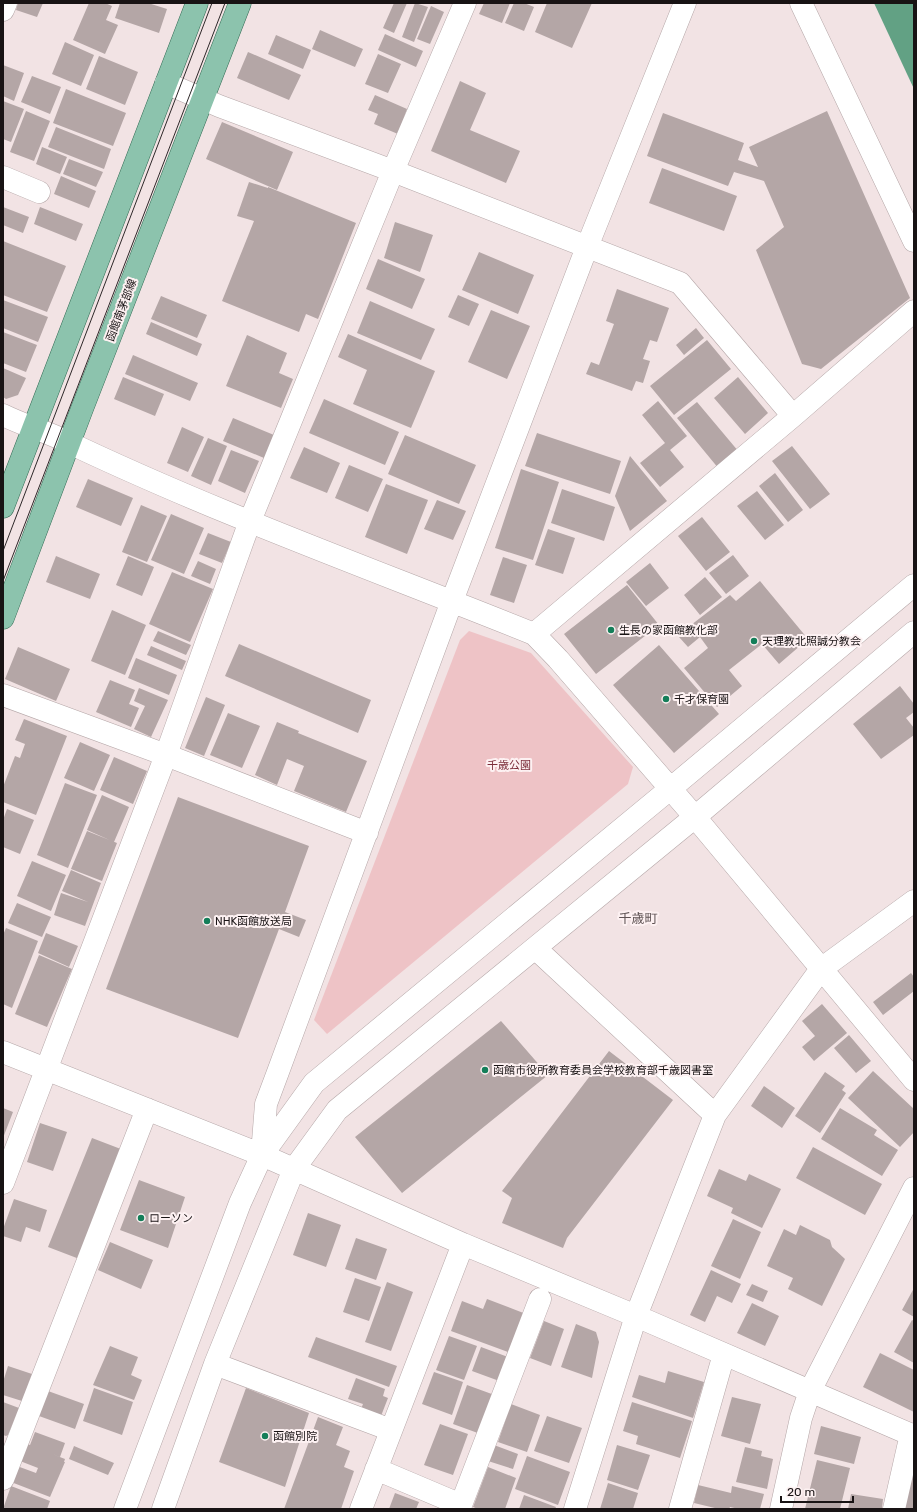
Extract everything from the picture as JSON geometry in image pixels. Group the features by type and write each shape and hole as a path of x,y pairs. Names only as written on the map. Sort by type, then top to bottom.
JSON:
{"main road":[{"path":"3,507 197,3"},
{"name":"函館南茅部線","path":"3,618 240,3"}],"street":[{"path":"3,10 6,3"},
{"path":"3,1183 166,755 250,521 393,171 465,3"},
{"path":"262,1155 266,1104 452,601 587,247 685,3"},
{"path":"801,3 914,241"},
{"path":"166,83 219,106 393,171 680,283 793,416"},
{"path":"3,177 38,192"},
{"path":"534,634 914,312"},
{"path":"3,415 250,521 534,634 558,659 695,818 914,1080"},
{"path":"125,1509 240,1203 262,1155 314,1083 914,585"},
{"path":"164,1509 215,1364 294,1170 337,1110 695,818 914,632"},
{"path":"3,695 166,755 367,833"},
{"path":"575,1509 636,1316 715,1115 821,969 914,901"},
{"path":"535,948 715,1115"},
{"path":"3,1052 262,1155 463,1244 636,1316 912,1435 894,1509"},
{"path":"3,1479 147,1109"},
{"path":"781,1509 801,1418 810,1391 914,1188"},
{"path":"361,1509 463,1244"},
{"path":"376,1469 461,1507 540,1299"},
{"path":"680,1509 724,1354"},
{"path":"215,1364 391,1430"}],"green space":[{"name":"千歳公園","path":"469,631 531,653 633,767 628,784 327,1034 314,1020 460,640"}],"shaded area":[{"path":"874,3 914,3 914,89"}],"building":[{"path":"18,3 43,3 37,17 16,10"},
{"path":"89,3 105,3 112,6 106,20 118,25 105,54 73,40"},
{"path":"120,3 148,3 167,9 159,33 115,18"},
{"path":"394,3 407,3 394,33 383,28"},
{"path":"415,3 428,7 414,42 402,37"},
{"path":"484,3 510,3 502,23 479,14"},
{"path":"514,3 524,3 534,7 524,31 505,23"},
{"path":"547,3 592,3 572,48 535,32"},
{"path":"431,6 444,12 430,44 417,39"},
{"path":"320,30 363,49 355,67 312,49"},
{"path":"385,34 423,51 416,67 378,50"},
{"path":"276,35 311,50 303,69 268,54"},
{"path":"65,42 94,55 81,86 52,74"},
{"path":"248,52 301,75 289,100 237,78"},
{"path":"378,54 401,64 388,93 365,84"},
{"path":"99,56 138,72 125,105 86,89"},
{"path":"3,65 24,73 14,101 3,96"},
{"path":"32,76 61,87 50,114 21,102"},
{"path":"460,81 486,93 470,130 520,151 506,183 431,151"},
{"path":"66,89 126,113 113,146 53,123"},
{"path":"375,95 407,109 398,134 374,124 378,114 368,110"},
{"path":"3,101 24,109 11,142 3,139"},
{"path":"26,111 50,121 34,161 10,152"},
{"path":"827,111 910,298 821,369 802,364 756,250 784,227 764,181 734,172 728,186 647,156 663,113 744,143 738,160 758,167 749,147"},
{"path":"222,122 293,152 277,190 206,159"},
{"path":"56,127 111,149 104,169 48,147"},
{"path":"42,147 67,157 60,174 36,164"},
{"path":"69,159 103,172 96,187 63,174"},
{"path":"662,168 737,196 724,231 649,203"},
{"path":"61,176 96,191 89,208 54,194"},
{"path":"249,182 268,187 356,223 318,319 306,314 299,332 222,301 254,221 237,216"},
{"path":"3,207 29,217 23,233 3,225"},
{"path":"40,207 83,224 76,241 34,224"},
{"path":"395,222 433,235 420,272 384,258"},
{"path":"3,241 66,266 47,312 3,295"},
{"path":"479,252 534,275 518,314 462,290"},
{"path":"378,259 425,279 412,309 366,289"},
{"path":"617,289 669,308 657,342 650,340 643,359 650,361 643,383 636,381 632,391 586,374 591,362 599,365 614,324 606,321"},
{"path":"458,295 479,304 469,326 448,317"},
{"path":"161,296 207,315 197,338 151,319"},
{"path":"3,300 48,317 38,342 3,328"},
{"path":"370,301 435,329 421,360 357,333"},
{"path":"491,310 530,326 507,379 468,362"},
{"path":"151,322 202,344 197,356 146,334"},
{"path":"696,328 704,338 684,355 676,345"},
{"path":"3,332 37,345 26,372 3,363"},
{"path":"348,334 435,371 411,428 353,404 367,370 338,357"},
{"path":"247,335 287,353 279,373 293,379 281,408 226,386"},
{"path":"707,340 731,369 674,415 650,386"},
{"path":"133,355 198,383 190,401 125,374"},
{"path":"3,368 26,378 18,395 6,399 3,397"},
{"path":"123,377 164,394 155,416 114,399"},
{"path":"738,377 768,413 745,434 714,398"},
{"path":"324,399 399,432 385,465 309,433"},
{"path":"658,401 687,436 670,450 684,467 660,487 640,463 665,443 642,415"},
{"path":"697,402 739,452 719,469 677,418"},
{"path":"233,418 274,435 264,458 223,441"},
{"path":"182,427 204,437 188,472 167,463"},
{"path":"537,433 621,461 610,494 525,466"},
{"path":"405,435 476,465 459,504 388,474"},
{"path":"208,438 227,446 211,485 191,476"},
{"path":"792,446 830,494 810,509 772,461"},
{"path":"304,447 340,463 327,493 290,478"},
{"path":"231,450 259,461 245,493 218,481"},
{"path":"630,456 667,501 630,531 615,496"},
{"path":"349,465 383,479 368,512 335,498"},
{"path":"521,469 559,482 533,560 495,548"},
{"path":"775,473 803,510 788,522 759,486"},
{"path":"88,479 133,498 121,526 76,507"},
{"path":"386,484 428,500 407,554 365,537"},
{"path":"562,489 615,507 604,541 551,523"},
{"path":"757,491 784,525 765,540 737,506"},
{"path":"437,500 466,511 453,540 424,529"},
{"path":"141,505 167,516 147,562 122,552"},
{"path":"171,514 204,528 184,574 151,560"},
{"path":"702,517 730,552 706,571 678,536"},
{"path":"548,529 575,538 563,574 535,565"},
{"path":"208,533 231,542 222,563 199,554"},
{"path":"733,555 749,576 726,594 709,573"},
{"path":"56,556 100,574 90,599 46,582"},
{"path":"128,556 154,567 142,596 116,585"},
{"path":"503,557 527,565 514,603 490,595"},
{"path":"198,561 216,569 210,584 191,576"},
{"path":"650,563 669,588 646,606 626,582"},
{"path":"172,572 213,589 190,642 149,624"},
{"path":"705,577 722,597 700,615 684,595"},
{"name":"天理教北照誠分教会","path":"760,581 808,639 779,664 762,644 729,670 742,686 717,707 684,668 708,648 700,637 688,647 679,637 692,626 691,625 730,595 736,601"},
{"name":"生長の家函館教化部","path":"627,585 659,625 596,674 564,634"},
{"path":"112,610 146,625 125,675 91,661"},
{"path":"158,631 191,645 186,655 153,641"},
{"path":"239,644 371,700 358,733 225,676"},
{"name":"千才保育園","path":"659,645 719,714 674,753 613,685"},
{"path":"151,646 186,661 182,670 147,655"},
{"path":"18,647 70,669 56,701 5,679"},
{"path":"136,658 177,675 169,695 128,678"},
{"path":"110,680 135,690 129,704 139,708 131,727 96,712"},
{"path":"900,686 914,704 914,712 906,718 914,728 914,735 881,759 853,724"},
{"path":"139,688 168,700 151,737 134,729 145,706 134,701"},
{"path":"206,697 225,705 204,756 185,748"},
{"path":"228,713 260,726 242,768 210,755"},
{"path":"24,719 67,736 36,815 3,802 3,787 15,756 20,758 25,744 15,740"},
{"path":"277,722 299,731 298,733 367,761 346,812 294,791 304,766 287,759 277,785 255,775"},
{"path":"80,742 110,755 94,791 64,778"},
{"path":"114,757 147,771 133,804 100,790"},
{"path":"65,783 97,795 68,868 37,855"},
{"path":"102,795 129,807 114,842 87,830"},
{"name":"NHK函館放送局","path":"178,797 309,846 285,912 306,920 299,937 279,929 238,1038 106,989"},
{"path":"7,809 34,820 20,854 3,847 3,820"},
{"path":"87,831 117,843 102,881 71,869"},
{"path":"32,861 66,875 51,911 17,896"},
{"path":"71,870 101,883 85,926 54,915 61,893 88,902 62,891"},
{"path":"17,903 51,917 42,937 8,923"},
{"path":"6,928 38,941 12,1008 3,1004 3,935"},
{"path":"46,933 78,946 69,967 38,953"},
{"path":"39,955 72,969 47,1027 15,1014"},
{"path":"911,973 914,977 914,991 883,1015 873,1002"},
{"path":"822,1004 847,1033 814,1061 802,1047 815,1036 802,1021"},
{"path":"501,1021 548,1075 402,1193 355,1137"},
{"path":"849,1035 871,1061 856,1073 834,1048"},
{"path":"609,1051 673,1100 567,1238 563,1248 502,1223 512,1198 502,1191"},
{"path":"873,1071 914,1109 914,1132 900,1147 848,1098"},
{"path":"825,1072 845,1086 842,1090 846,1093 820,1133 795,1116"},
{"path":"764,1086 795,1108 782,1128 751,1106"},
{"path":"3,1108 13,1112 3,1138"},
{"path":"840,1108 877,1130 874,1135 898,1150 882,1176 821,1139"},
{"path":"40,1123 67,1132 53,1171 27,1162"},
{"path":"92,1138 126,1151 82,1260 48,1247"},
{"path":"813,1147 882,1184 865,1215 796,1178"},
{"path":"719,1169 746,1181 749,1174 781,1189 762,1228 731,1213 733,1208 707,1196"},
{"path":"139,1180 185,1197 168,1248 120,1230"},
{"path":"14,1199 47,1210 40,1232 26,1227 21,1242 3,1236 3,1229"},
{"path":"308,1213 341,1225 326,1267 293,1255"},
{"path":"733,1219 761,1232 740,1279 711,1266"},
{"path":"800,1225 830,1240 832,1247 845,1259 822,1306 788,1289 793,1278 767,1266 784,1229 796,1235"},
{"path":"356,1238 387,1249 376,1280 345,1269"},
{"path":"110,1242 153,1260 141,1289 98,1270"},
{"path":"711,1270 741,1284 732,1303 717,1296 705,1322 690,1315"},
{"path":"355,1278 381,1287 369,1321 343,1312"},
{"path":"387,1282 413,1292 391,1351 365,1342"},
{"path":"752,1284 768,1291 763,1302 746,1295"},
{"path":"914,1288 914,1317 902,1310"},
{"path":"487,1299 526,1314 511,1353 451,1331 462,1301 483,1309"},
{"path":"752,1303 779,1316 765,1346 737,1333"},
{"path":"912,1320 914,1321 914,1363 894,1352"},
{"path":"544,1321 564,1329 551,1366 530,1358"},
{"path":"576,1324 596,1332 599,1342 592,1378 561,1367"},
{"path":"449,1336 477,1346 464,1380 436,1370"},
{"path":"316,1337 397,1366 389,1387 308,1357"},
{"path":"110,1346 138,1357 131,1375 142,1380 134,1400 93,1385"},
{"path":"481,1347 511,1358 502,1382 472,1371"},
{"path":"880,1353 914,1370 914,1412 863,1387"},
{"path":"8,1366 32,1374 22,1401 3,1395 3,1382"},
{"path":"668,1371 704,1382 693,1418 632,1397 639,1375 665,1383"},
{"path":"434,1372 463,1382 452,1415 422,1404"},
{"path":"356,1378 385,1389 383,1396 388,1398 381,1416 361,1409 363,1404 348,1399"},
{"path":"467,1385 500,1397 486,1436 453,1424"},
{"path":"94,1388 133,1402 122,1435 83,1421"},
{"path":"246,1388 309,1413 285,1487 219,1462"},
{"path":"48,1391 84,1404 75,1429 39,1416"},
{"path":"732,1397 761,1404 750,1444 721,1436"},
{"path":"3,1402 19,1408 8,1435 6,1436 3,1435"},
{"path":"632,1402 692,1421 680,1458 636,1444 638,1436 623,1431"},
{"path":"511,1404 540,1415 527,1452 498,1442"},
{"path":"547,1416 582,1428 569,1463 534,1451"},
{"path":"318,1417 343,1427 336,1445 350,1451 344,1467 354,1471 341,1509 284,1509"},
{"path":"440,1424 468,1434 453,1475 424,1465"},
{"path":"821,1426 861,1437 854,1464 814,1454"},
{"path":"35,1432 65,1443 60,1457 47,1452 65,1459 50,1497 11,1482 17,1466 36,1473 38,1468 20,1461 27,1444 30,1445"},
{"path":"494,1445 518,1454 513,1469 488,1461"},
{"path":"617,1445 650,1455 638,1490 607,1480"},
{"path":"74,1446 114,1463 108,1475 69,1459"},
{"path":"745,1447 762,1451 761,1456 773,1459 767,1489 736,1482"},
{"path":"527,1456 570,1472 558,1505 515,1489"},
{"path":"817,1460 850,1468 840,1509 805,1509"},
{"path":"488,1467 516,1478 505,1509 478,1509 473,1507"},
{"path":"914,1470 914,1509 904,1509"},
{"path":"608,1483 638,1493 633,1509 600,1509"},
{"path":"698,1485 731,1493 732,1486 764,1494 760,1509 739,1509 730,1507 729,1509 719,1509 694,1503"},
{"path":"11,1486 50,1501 47,1509 3,1509"},
{"path":"395,1493 419,1502 416,1509 389,1509"},
{"path":"851,1494 883,1499 882,1509 848,1509"},
{"path":"524,1495 556,1507 555,1509 519,1509"}],"tram line":[{"path":"3,551 212,3"},
{"path":"3,581 225,3"}],"place":[{"name":"生長の家函館教化部","path":"611,630"},
{"name":"天理教北照誠分教会","path":"754,641"},
{"name":"千才保育園","path":"666,699"},
{"name":"NHK函館放送局","path":"207,921"},
{"name":"函館市役所教育委員会学校教育部千歳図書室","path":"485,1070"},
{"name":"ローソン","path":"141,1218"},
{"name":"函館別院","path":"265,1436"}],"district":[{"name":"千歳町","path":"638,918"}]}
